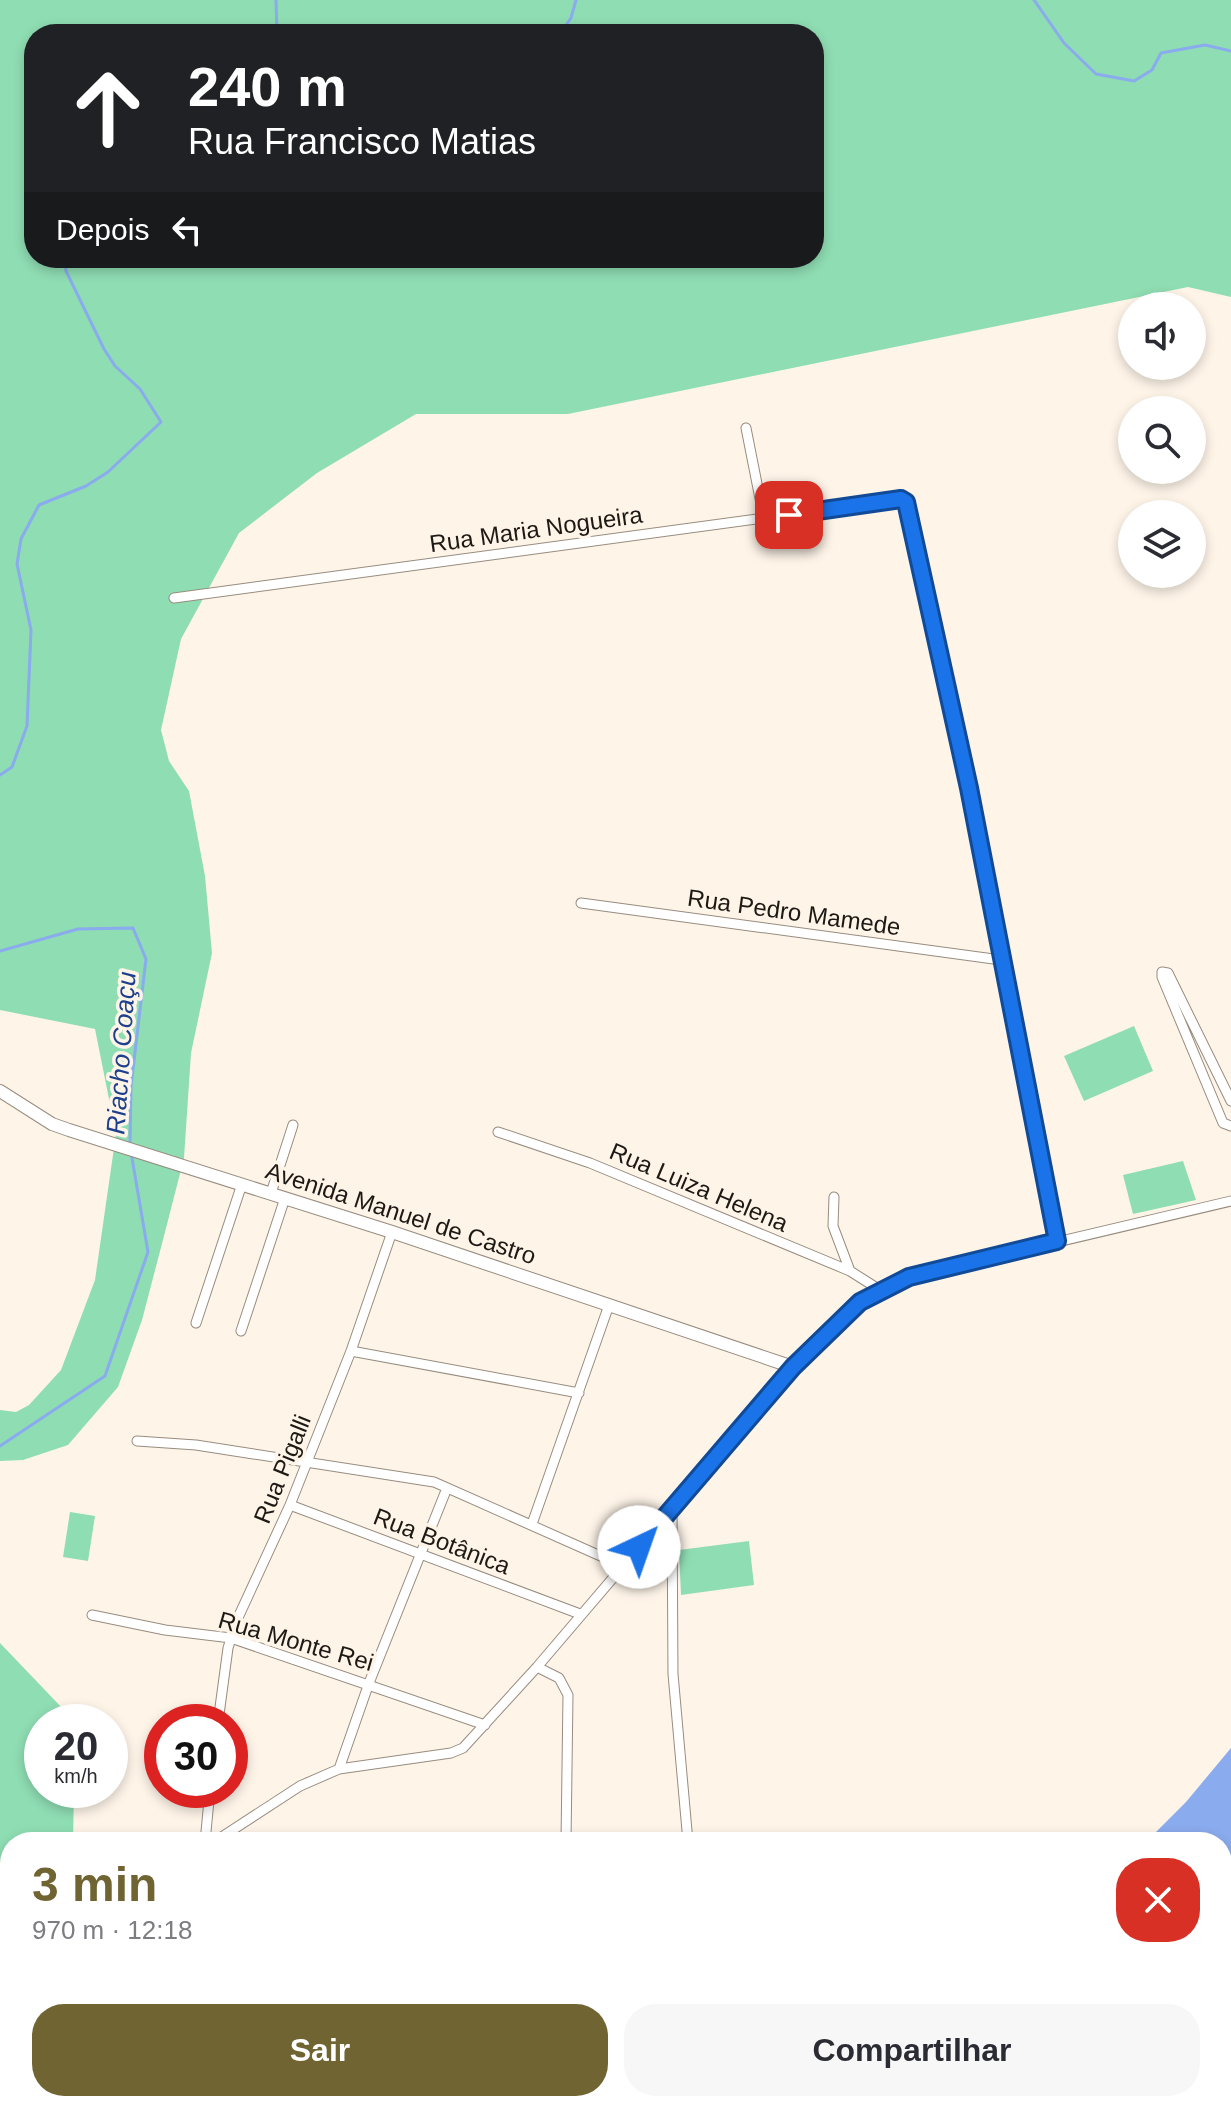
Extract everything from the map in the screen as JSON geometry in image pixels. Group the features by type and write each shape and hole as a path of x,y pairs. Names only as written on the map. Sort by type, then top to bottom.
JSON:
{"street":[{"path":"746,428 764,519"},
{"name":"Rua Maria Nogueira","path":"174,598 904,499 969,788 1001,960"},
{"name":"Rua Pedro Mamede","path":"581,903 1001,960"},
{"path":"1001,960 1057,1241"},
{"path":"1231,1101 1168,973 1162,972 1223,1123 1231,1126"},
{"name":"Avenida Manuel de Castro","path":"0,1091 52,1124 392,1232 793,1367"},
{"path":"271,1193 293,1125"},
{"name":"Rua Luiza Helena","path":"498,1132 590,1163 850,1271 880,1290"},
{"path":"196,1323 242,1184"},
{"path":"834,1197 833,1226 850,1271"},
{"path":"241,1331 285,1198"},
{"path":"229,1832 300,1786 339,1769 458,1751 537,1667 793,1367 848,1312 880,1290 909,1277 1231,1201"},
{"name":"Rua Pigalli","path":"221,1704 231,1638 290,1505 351,1351 392,1232"},
{"path":"532,1524 609,1305"},
{"path":"351,1351 579,1393"},
{"path":"137,1441 196,1445 421,1479 532,1524 623,1566"},
{"path":"339,1769 369,1683 447,1488"},
{"name":"Rua Botânica","path":"290,1505 580,1614"},
{"path":"672,1510 673,1674 687,1832"},
{"name":"Rua Monte Rei","path":"92,1615 165,1630 231,1638 485,1725"},
{"path":"537,1667 559,1678 568,1695 566,1832"},
{"path":"206,1832 208,1808"}],"green space":[{"path":"0,0 1231,0 1231,297 1188,287 1164,292 1118,292 1118,301 568,414 416,414 317,473 239,533 181,639 161,730 169,761 189,791 205,876 212,953 191,1053 184,1158 164,1236 142,1320 118,1387 68,1445 23,1460 0,1461 0,1410 16,1412 29,1405 61,1370 95,1280 116,1134 95,1029 0,1010"},
{"path":"1134,1026 1153,1071 1084,1101 1064,1056"},
{"path":"1183,1161 1196,1200 1133,1214 1123,1175"},
{"path":"70,1512 95,1516 88,1561 63,1557"},
{"path":"749,1541 754,1585 681,1595 679,1550"},
{"path":"0,1643 58,1704 24,1704 24,1808 74,1808 73,1832 0,1832"}],"water":[{"path":"1231,1748 1231,1832 1156,1832"}],"waterway":[{"path":"276,0 277,24"},
{"name":"Riacho Coaçu","path":"567,24 576,0"},
{"name":"Riacho Coaçu","path":"1034,0 1064,43 1096,74 1134,81 1152,70 1161,53 1205,45 1231,51"},
{"name":"Riacho Coaçu","path":"0,775 12,767 27,726 31,630 17,564 21,539 39,505 86,486 108,472 161,422 140,389 115,366 104,349 66,268"},
{"name":"Riacho Coaçu","path":"0,951 78,929 133,928 146,959 131,1086 130,1144"},
{"name":"Riacho Coaçu","path":"0,1446 105,1376 148,1252 131,1152"}],"route":[{"path":"639,1547 793,1367 860,1302 902,1279 1057,1241 969,788 906,502 901,499 789,515"}]}
